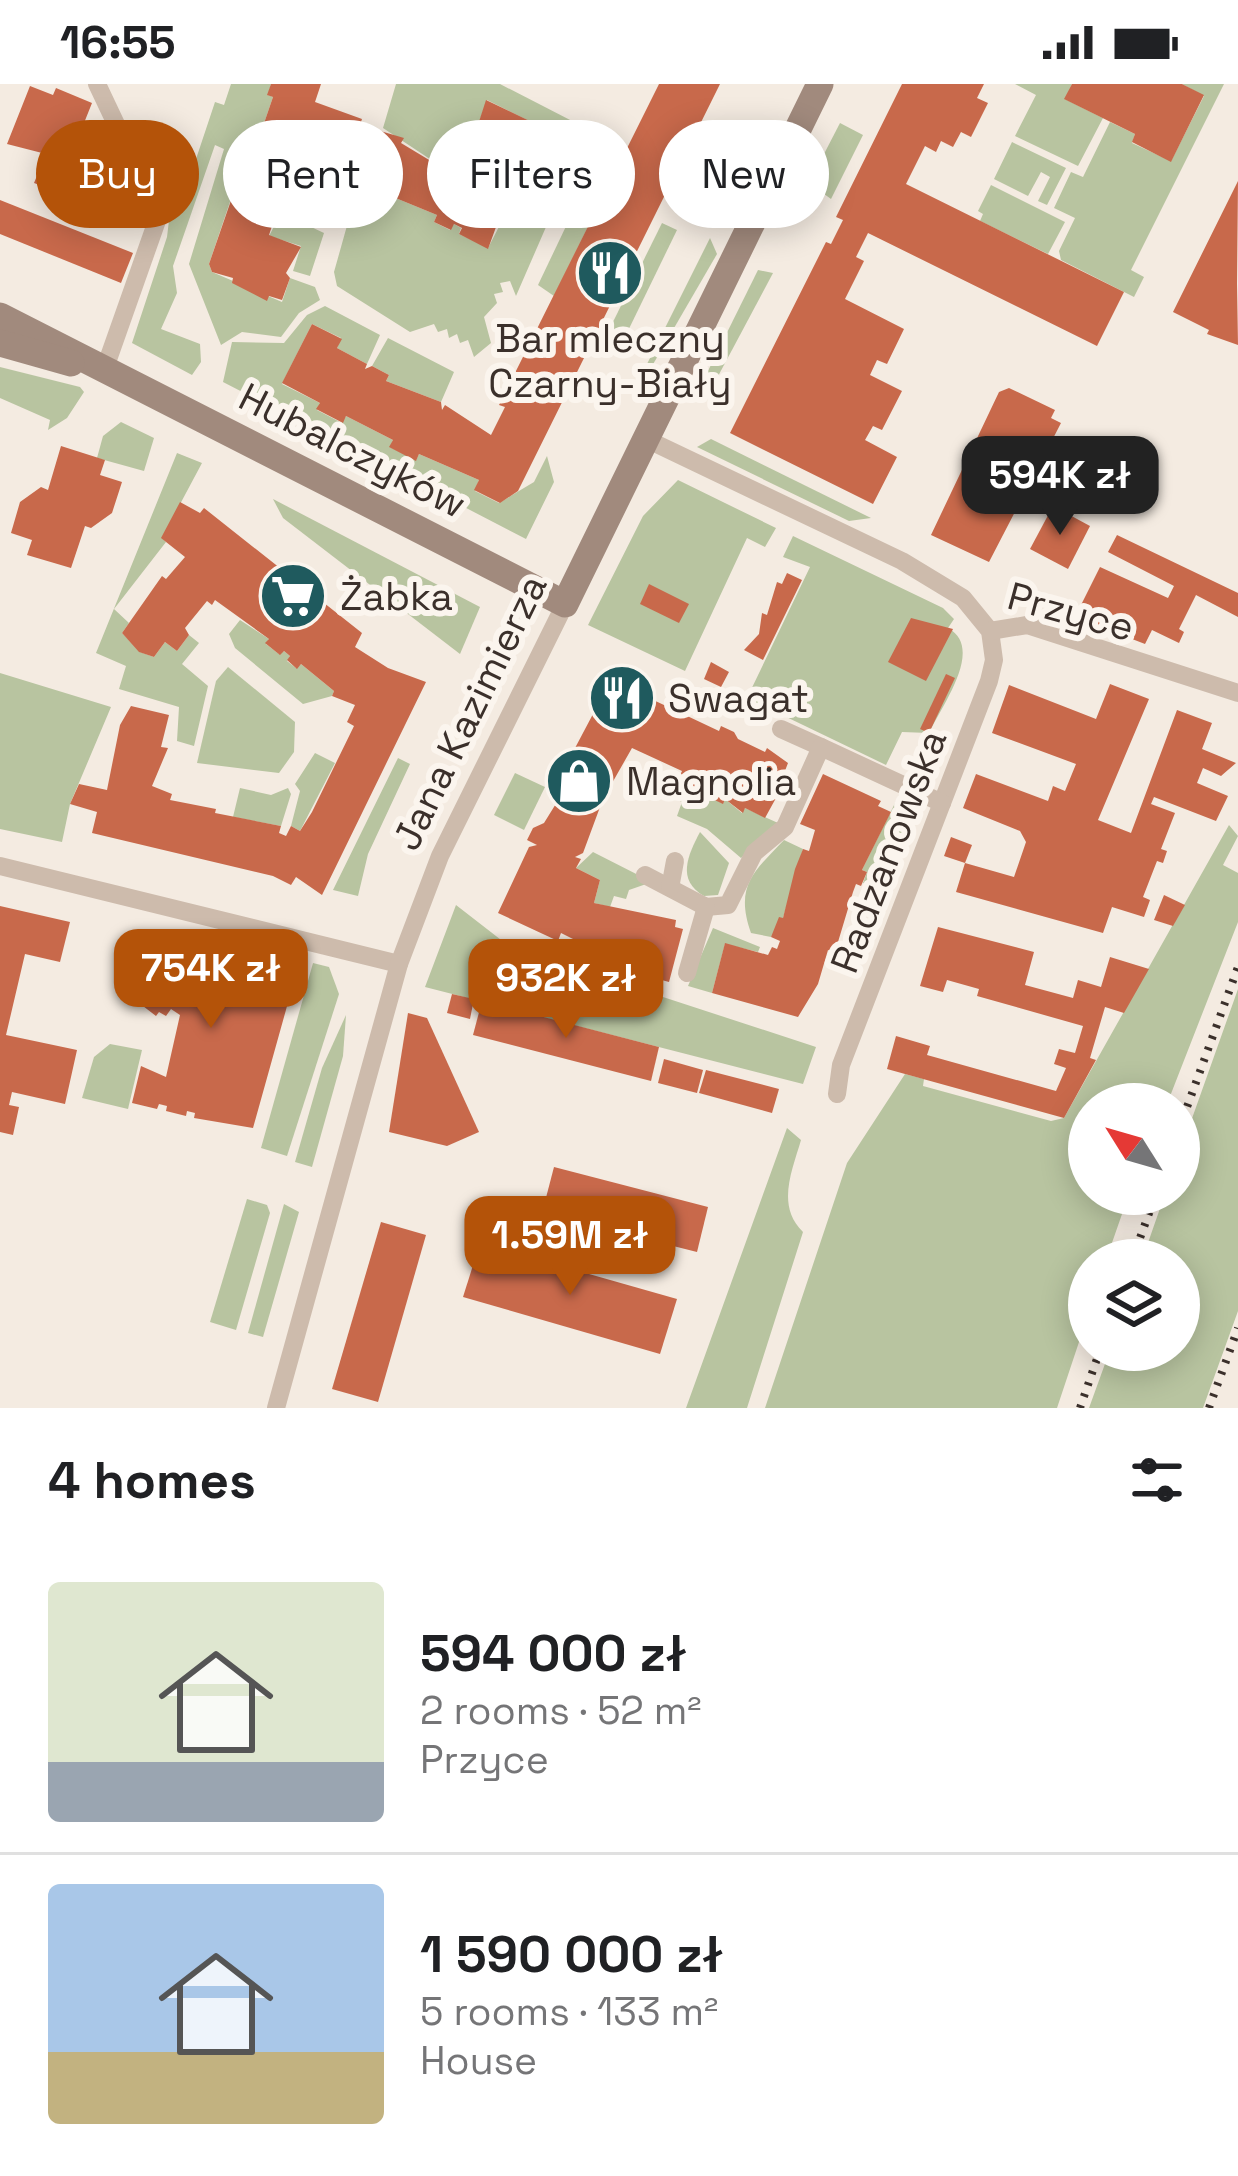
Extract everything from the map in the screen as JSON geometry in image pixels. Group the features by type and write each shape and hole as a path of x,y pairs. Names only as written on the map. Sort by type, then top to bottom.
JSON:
{"street":[{"path":"97,84 159,215 104,368"},
{"name":"Jana Kazimierza","path":"276,1408 399,964 440,856 820,84"},
{"name":"Hubalczyków","path":"0,316 565,604"},
{"name":"Hubalczyków","path":"0,343 104,368"},
{"name":"Przyce","path":"644,438 902,560 963,598 990,631 1027,625 1238,693"},
{"name":"Radzanowska","path":"837,1094 841,1065 989,681 994,660 990,631"},
{"path":"782,729 942,803"},
{"path":"644,874 706,907 721,908 733,901 754,854 785,827 821,747"},
{"path":"670,888 675,861"},
{"path":"0,866 399,964"},
{"path":"687,973 706,907"}],"green space":[{"path":"231,84 271,84 268,95 273,97 265,120 223,120 223,149 215,145 199,191 199,150 215,102 224,105"},
{"path":"396,84 500,84 570,120 527,120 487,100 480,120 427,120 427,157 403,141 403,120 385,120"},
{"path":"1015,84 1072,84 1065,99 1103,118 1078,166 1015,136 1036,95"},
{"path":"1182,84 1224,84 1131,270 1144,277 1134,297 1061,260 1059,251 1075,218 1054,208 1071,172 1083,177 1110,122 1135,134 1132,143 1171,161 1204,96"},
{"path":"840,123 863,135 831,199 829,198 829,144"},
{"path":"1012,142 1066,168 1047,205 1038,201 1050,177 1041,172 1028,196 994,179"},
{"path":"223,152 223,223 209,264 212,272 282,302 290,278 315,287 320,300 299,313 281,337 242,332 221,345 189,264"},
{"path":"991,185 1065,222 1048,254 980,221 983,214 978,211"},
{"path":"403,201 427,211 427,228 461,228 459,234 488,248 498,228 546,228 516,296 510,281 500,283 503,292 494,294 497,303 484,317 491,343 474,357 468,340 460,343 457,334 449,338 447,329 438,332 434,324 410,332 337,286 334,272 346,228 403,228"},
{"path":"168,228 186,228 173,266 177,293 161,329 200,344 201,362 192,375 132,343"},
{"path":"273,228 313,228 324,233 310,276 293,271 301,246 269,236"},
{"path":"565,228 588,228 554,296 538,285"},
{"path":"660,228 677,230 624,339 608,332"},
{"path":"710,238 717,254 652,366 647,364"},
{"path":"758,270 773,273 708,395 700,387"},
{"path":"325,306 380,335 367,364 337,348 341,338 312,324 282,384 320,403 317,410 342,423 346,416 393,440 390,447 416,460 419,454 479,480 475,491 499,503 534,482 547,456 554,482 526,539 223,382 232,342 284,343 307,315"},
{"path":"388,338 454,372 441,402 386,381 389,375 372,366"},
{"path":"0,367 80,387 84,392 67,418 48,430 50,420 0,398"},
{"path":"121,422 154,438 144,471 97,458 103,436"},
{"path":"711,439 871,518 849,521 697,447"},
{"path":"177,453 202,463 162,538 166,542 114,609 129,623 122,633 140,652 154,657 165,642 177,651 189,635 199,643 182,664 208,686 194,746 177,741 179,707 119,689 126,666 96,653"},
{"path":"678,480 776,528 765,547 747,538 685,671 588,625 643,516"},
{"path":"273,499 480,607 460,654 283,518"},
{"path":"793,536 943,608 954,619 948,628 962,649 957,678 929,733 902,732 886,765 747,698 810,567 783,557"},
{"path":"240,620 269,639 266,644 279,654 284,651 290,656 287,661 296,668 301,664 334,691 332,696 303,704 235,648 229,634"},
{"path":"228,667 295,722 294,752 279,773 197,763 216,681"},
{"path":"0,673 111,707 70,804 62,842 0,829"},
{"path":"315,753 335,763 300,831 291,826 300,791 295,784"},
{"path":"398,758 410,764 368,854 358,896 333,890"},
{"path":"515,773 545,787 524,830 494,815"},
{"path":"677,782 722,803 725,799 742,813 745,808 778,823 741,858 707,829 677,816 682,802 670,796"},
{"path":"240,788 271,795 288,788 291,794 281,826 233,817"},
{"path":"898,797 913,805 879,890 863,883 867,872 862,870"},
{"path":"1229,825 1238,836 1223,865 1238,873 1238,922 1175,1083 1084,1083"},
{"path":"700,832 729,863 718,895 704,896 687,875"},
{"path":"784,840 803,849 783,918 771,937 751,933 746,891 756,870"},
{"path":"593,852 652,882 629,890 626,899 614,896 610,907 594,903 600,880 576,868"},
{"path":"456,905 505,943 495,961 489,957 485,963 496,970 510,947 816,1047 803,1084 425,987"},
{"path":"713,928 760,947 758,952 725,944 712,993 688,986"},
{"path":"313,963 329,967 339,994 287,1156 261,1148"},
{"path":"1238,989 1238,1311 1203,1408 1089,1408 1102,1371 1200,1371 1200,1239 1149,1239 1158,1215 1200,1215 1200,1096"},
{"path":"346,1015 343,1056 312,1167 295,1162 322,1068"},
{"path":"110,1044 142,1050 128,1109 82,1098 94,1057"},
{"path":"905,1074 924,1079 923,1086 1051,1121 1064,1118 1068,1111 1068,1215 1122,1215 1113,1239 1068,1239 1069,1371 1057,1408 765,1408 847,1163"},
{"path":"787,1128 801,1140 788,1200 803,1232 747,1408 686,1408"},
{"path":"247,1199 267,1205 270,1213 236,1330 210,1322"},
{"path":"284,1204 299,1212 263,1337 248,1333"}],"building":[{"path":"271,84 321,84 315,102 362,119 265,120 273,97 267,95"},
{"path":"659,84 720,84 702,120 659,120 659,207 518,491 500,503 474,490 479,480 419,454 416,461 389,447 393,440 346,416 343,423 316,409 320,403 282,383 312,324 342,339 337,348 367,364 365,369 372,366 389,375 386,381 441,402 442,410 445,405 491,435 505,407 499,405 587,228 635,228 635,132"},
{"path":"902,84 984,84 977,98 988,103 971,137 961,132 953,147 941,141 936,152 925,146 906,184 1124,292 1097,346 868,233 856,257 864,261 845,299 904,329 887,364 877,360 870,375 902,391 882,430 873,426 865,440 897,457 873,504 730,433 826,242 831,244 843,220 836,217"},
{"path":"1072,84 1182,84 1204,95 1171,162 1132,142 1135,134 1064,99"},
{"path":"30,86 53,95 56,88 92,103 85,120 36,120 36,151 7,144"},
{"path":"486,100 527,120 480,120"},
{"path":"403,144 427,159 427,211 403,201"},
{"path":"1238,181 1238,345 1207,334 1209,330 1173,312"},
{"path":"0,200 36,214 36,228 70,228 133,253 121,283 0,234"},
{"path":"223,224 223,228 271,228 269,235 301,247 286,273 290,278 282,300 269,296 267,301 232,283 233,278 212,272 209,264"},
{"path":"462,228 496,228 488,249 459,234"},
{"path":"1009,388 1055,410 1051,418 1061,423 989,562 931,535 999,392"},
{"path":"61,446 105,460 100,475 122,482 112,513 91,528 85,526 71,568 27,555 32,540 11,533 20,502 41,487 48,490"},
{"path":"180,502 200,513 204,508 362,633 355,647 388,668 426,682 322,895 296,877 291,885 273,876 92,833 97,812 70,804 79,784 107,790 120,725 131,706 169,715 161,747 168,748 152,786 172,794 170,800 281,826 279,833 286,836 291,826 300,831 312,812 354,726 347,722 355,705 332,696 334,691 301,664 297,669 287,660 290,656 284,651 280,655 265,643 269,639 215,600 212,605 207,601 185,628 189,635 177,651 165,642 154,657 139,652 122,633 162,576 166,579 185,557 161,538"},
{"path":"1053,506 1090,526 1068,569 1030,549"},
{"path":"1117,535 1238,593 1238,617 1196,595 1179,629 1184,632 1179,643 1152,630 1145,644 1075,617 1100,567 1168,598 1174,586 1108,552"},
{"path":"787,573 802,580 763,660 744,650 759,634 762,613 767,615 777,582 782,584"},
{"path":"649,584 689,604 679,623 640,604"},
{"path":"911,618 953,629 926,681 888,662"},
{"path":"711,662 729,672 721,687 704,679"},
{"path":"946,674 955,678 929,733 920,729"},
{"path":"611,680 719,731 721,726 734,732 738,739 765,752 767,748 788,763 783,776 787,778 765,818 745,808 743,813 725,799 723,804 677,782 682,771 632,748 603,799 583,853 575,857 581,859 576,868 600,880 594,903 676,920 675,927 683,929 669,982 573,956 577,941 561,933 558,941 498,913 529,847 537,845 527,840 562,794 564,788 556,784"},
{"path":"1110,684 1149,699 1098,820 1131,833 1177,710 1212,723 1202,749 1236,763 1221,776 1203,768 1197,783 1228,796 1216,821 1154,797 1151,804 1175,813 1161,849 1167,851 1163,863 1157,861 1143,897 1150,900 1144,917 1112,907 1103,933 956,892 965,863 1014,877 1026,842 1020,831 963,808 976,774 1048,801 1053,786 1065,791 1076,764 992,733 1009,685 1096,719"},
{"path":"823,774 881,801 878,806 891,812 862,870 867,872 861,886 856,884 835,952 828,950 818,984 798,1017 712,993 725,943 768,955 772,947 777,949 780,941 771,937 779,917 783,918 803,849 809,851 815,830 800,824"},
{"path":"951,837 972,845 965,863 944,856"},
{"path":"1164,895 1185,905 1173,926 1154,920"},
{"path":"0,906 70,922 60,962 25,954 6,1035 77,1050 65,1104 12,1092 9,1105 19,1107 13,1135 0,1132"},
{"path":"938,927 1034,952 1025,985 1073,998 1078,980 1101,987 1110,957 1149,969 1124,1013 1105,1007 1090,1058 1096,1060 1083,1083 1068,1083 1064,1118 887,1069 896,1036 930,1046 927,1055 1056,1091 1066,1068 1054,1064 1059,1049 1075,1053 1083,1026 977,996 979,989 947,980 943,992 920,986"},
{"path":"148,940 296,974 253,1128 194,1118 195,1113 187,1111 186,1116 166,1111 167,1106 159,1104 157,1109 132,1103 141,1066 166,1077 180,1015 171,1009 166,1016 159,1012 156,1016 126,993"},
{"path":"452,994 474,999 470,1019 447,1013"},
{"path":"482,1001 659,1047 651,1081 473,1035"},
{"path":"408,1013 427,1018 479,1132 447,1146 389,1132"},
{"path":"664,1059 703,1070 697,1093 658,1083"},
{"path":"706,1070 779,1089 772,1113 699,1093"},
{"path":"554,1167 708,1207 697,1252 542,1213"},
{"path":"381,1222 426,1235 378,1402 332,1389"},
{"path":"480,1243 677,1299 660,1354 463,1297"}],"railway":[{"path":"1196,1083 1238,967"},
{"path":"1140,1239 1148,1215"},
{"path":"1209,1408 1238,1328"},
{"path":"1080,1408 1093,1371"}],"place":[{"name":"Bar mleczny Czarny-Biały","path":"610,273"},
{"name":"Żabka","path":"293,596"},
{"name":"Swagat","path":"622,698"},
{"name":"Magnolia","path":"579,781"}]}
